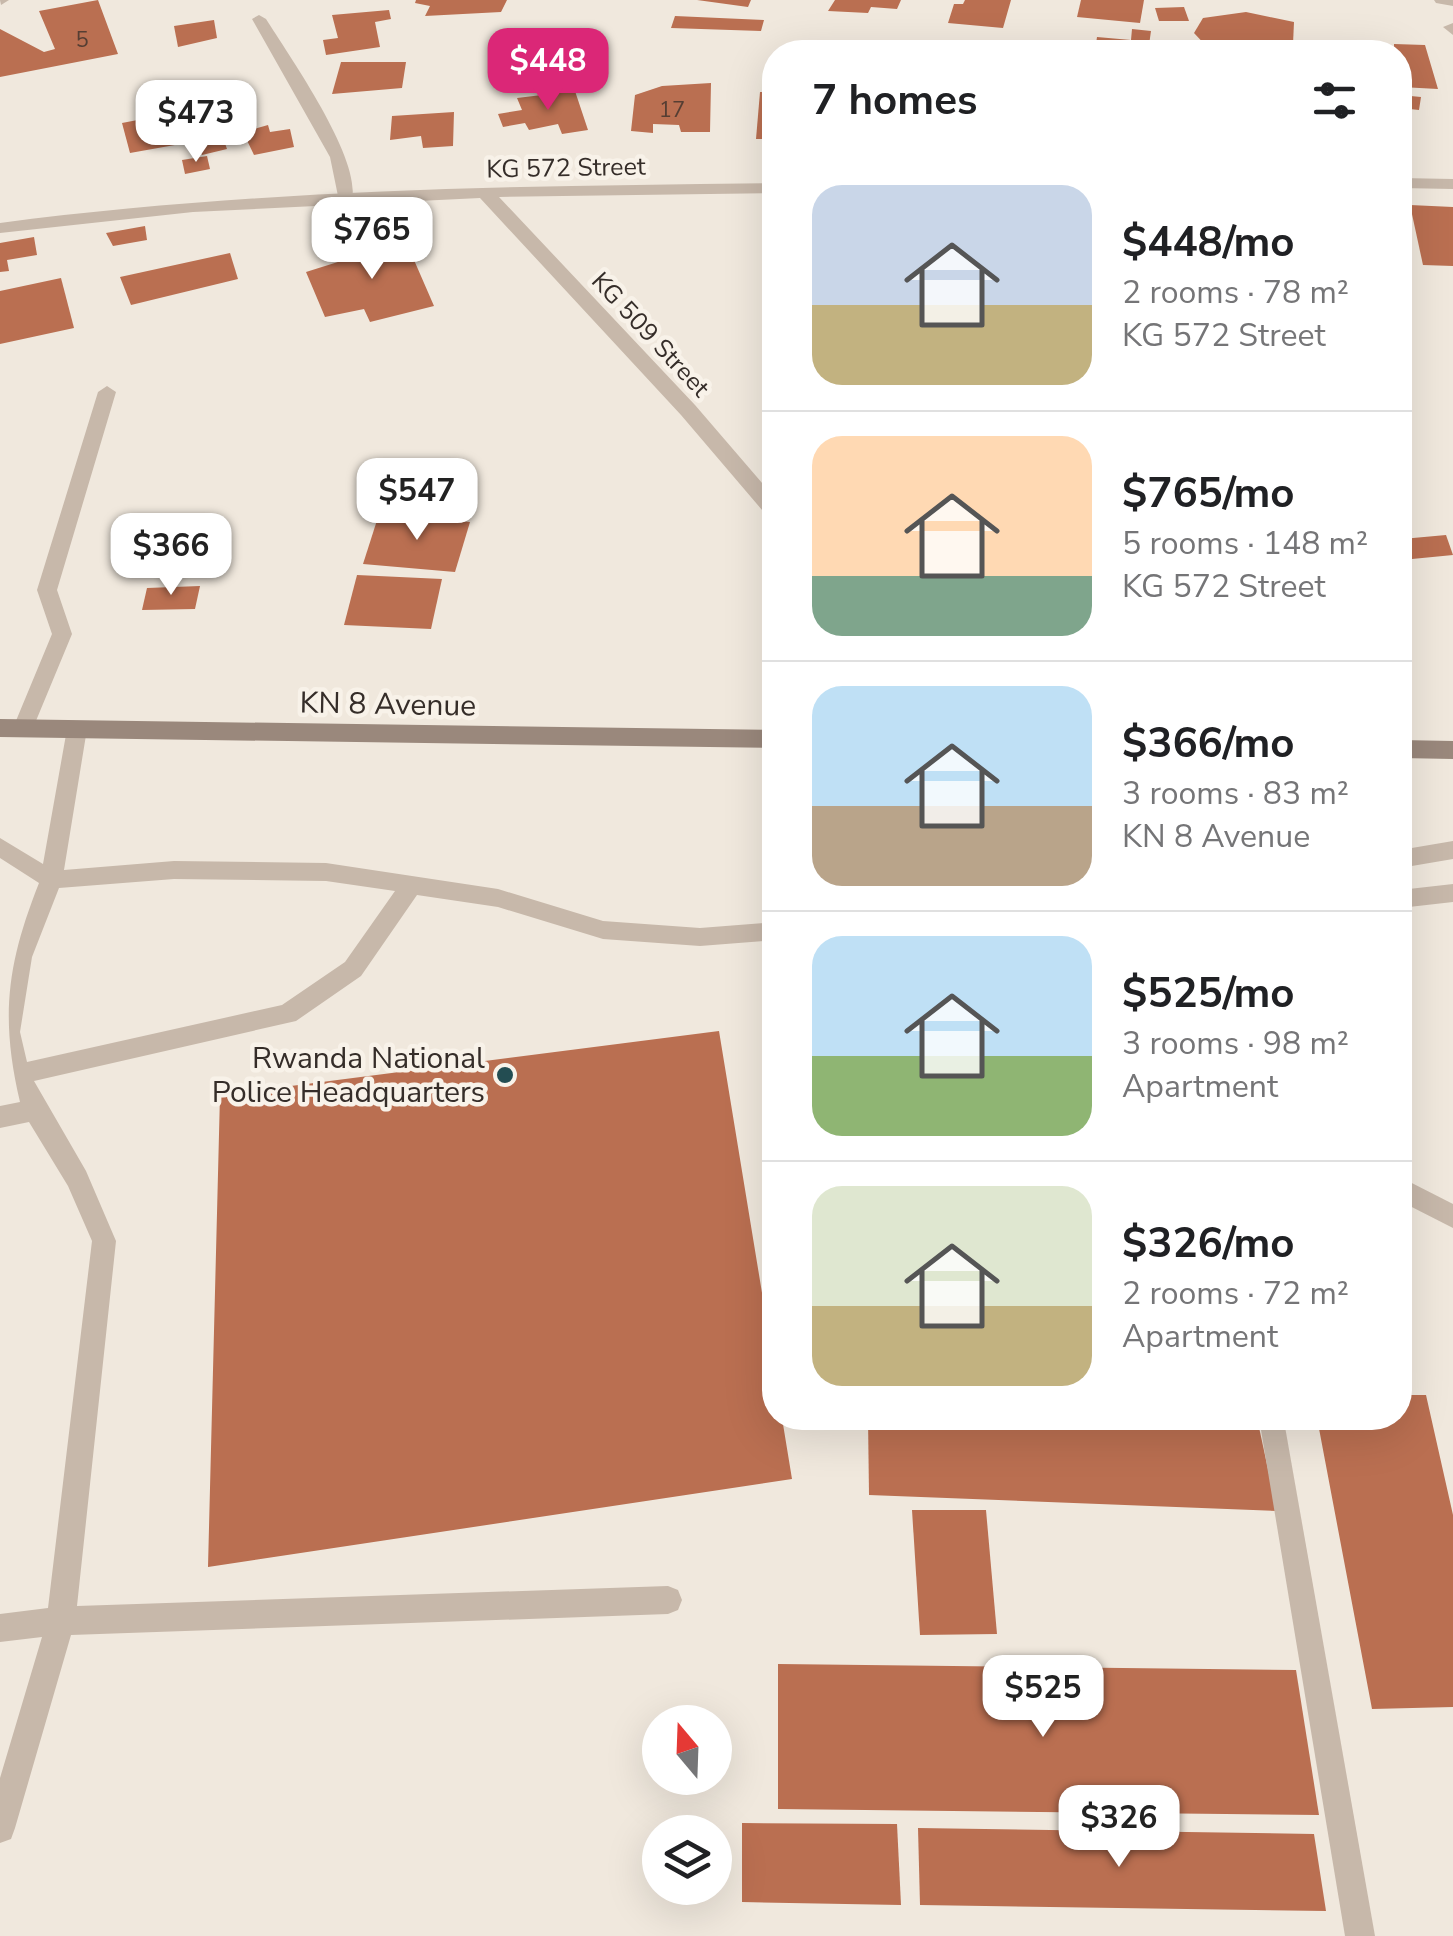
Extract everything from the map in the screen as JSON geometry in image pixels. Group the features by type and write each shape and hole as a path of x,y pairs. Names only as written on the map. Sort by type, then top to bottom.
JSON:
{"main road":[{"name":"KN 8 Avenue","path":"12,728 762,739"},
{"path":"1412,749 1453,750"}],"street":[{"path":"1442,0 1453,1"},
{"path":"1412,183 1453,184"},
{"name":"KG 572 Street","path":"0,228 180,206 346,196 762,188"},
{"name":"KG 509 Street","path":"486,194 688,410 762,497"}],"lane":[{"path":"258,20 304,92 338,157 346,196"},
{"path":"12,728 62,634 47,590 108,392"},
{"path":"0,1828 61,1621 104,1242 77,1178 35,1110 19,1074 8,1032 21,957 51,880 78,729"},
{"path":"0,846 51,880 174,870 326,872 498,898 602,930 700,937 762,932"},
{"path":"1412,857 1453,850"},
{"path":"19,1074 288,1014 353,969 412,885"},
{"path":"1412,898 1453,893"},
{"path":"0,1116 35,1110"},
{"path":"1412,1195 1453,1217"},
{"path":"1273,1430 1360,1936"},
{"path":"0,1628 61,1621 668,1600"}],"building":[{"path":"98,0 118,54 0,77 0,29 44,52 55,49 39,11"},
{"path":"507,0 501,12 425,16 430,6 415,3"},
{"path":"697,0 751,0 748,7"},
{"path":"835,0 901,0 897,9 871,7 868,13 828,11"},
{"path":"965,0 1011,0 1003,28 948,23 954,4 963,4"},
{"path":"1081,0 1144,0 1140,23 1077,17"},
{"path":"1184,7 1189,21 1159,21 1155,8"},
{"path":"389,10 391,19 375,22 380,47 326,55 323,40 338,38 332,15"},
{"path":"1246,12 1294,22 1293,40 1201,40 1194,33 1203,18"},
{"path":"675,16 764,20 761,31 671,28"},
{"path":"214,20 217,38 178,47 174,26"},
{"path":"1132,29 1151,31 1150,40 1131,40"},
{"path":"1412,45 1425,45 1438,89 1412,88"},
{"path":"341,62 406,62 402,88 332,94"},
{"path":"711,83 710,132 681,132 679,125 653,124 653,133 631,131 635,95 662,86"},
{"path":"205,86 220,113 191,119 174,93"},
{"path":"575,91 588,130 562,134 558,124 529,130 525,123 503,127 498,114 522,110 517,98"},
{"path":"760,92 762,92 762,139 756,139"},
{"path":"1412,96 1421,97 1419,110 1412,109"},
{"path":"454,112 453,146 423,148 421,136 390,140 392,116"},
{"path":"174,113 186,143 130,153 122,123"},
{"path":"217,120 227,149 202,155 191,127"},
{"path":"268,125 270,132 290,129 294,147 254,155 243,132"},
{"path":"207,156 210,169 185,174 182,160"},
{"path":"1412,205 1453,207 1453,266 1423,265"},
{"path":"145,226 147,240 113,246 106,233"},
{"path":"34,237 37,255 7,260 9,271 0,272 0,243"},
{"path":"404,237 434,306 370,322 364,309 325,317 306,272 341,261 338,252"},
{"path":"230,253 238,279 131,305 120,277"},
{"path":"61,278 74,328 0,344 0,291"},
{"path":"379,514 470,522 455,572 363,564"},
{"path":"1446,535 1453,555 1412,559 1412,538"},
{"path":"357,575 442,579 431,629 344,625"},
{"path":"200,586 195,609 142,610 147,588"},
{"path":"719,1031 762,1293 762,1430 784,1430 792,1479 208,1567 220,1095"},
{"path":"1412,1395 1426,1395 1453,1515 1453,1707 1372,1709 1319,1430 1412,1430"},
{"path":"868,1430 1260,1430 1277,1511 869,1495"},
{"path":"912,1510 986,1510 997,1634 920,1635"},
{"path":"778,1664 1296,1670 1319,1815 778,1809"},
{"path":"742,1823 897,1824 901,1905 742,1902"},
{"path":"918,1828 1314,1834 1326,1911 920,1905"}],"place":[{"name":"Rwanda National Police Headquarters","path":"505,1075"}]}
